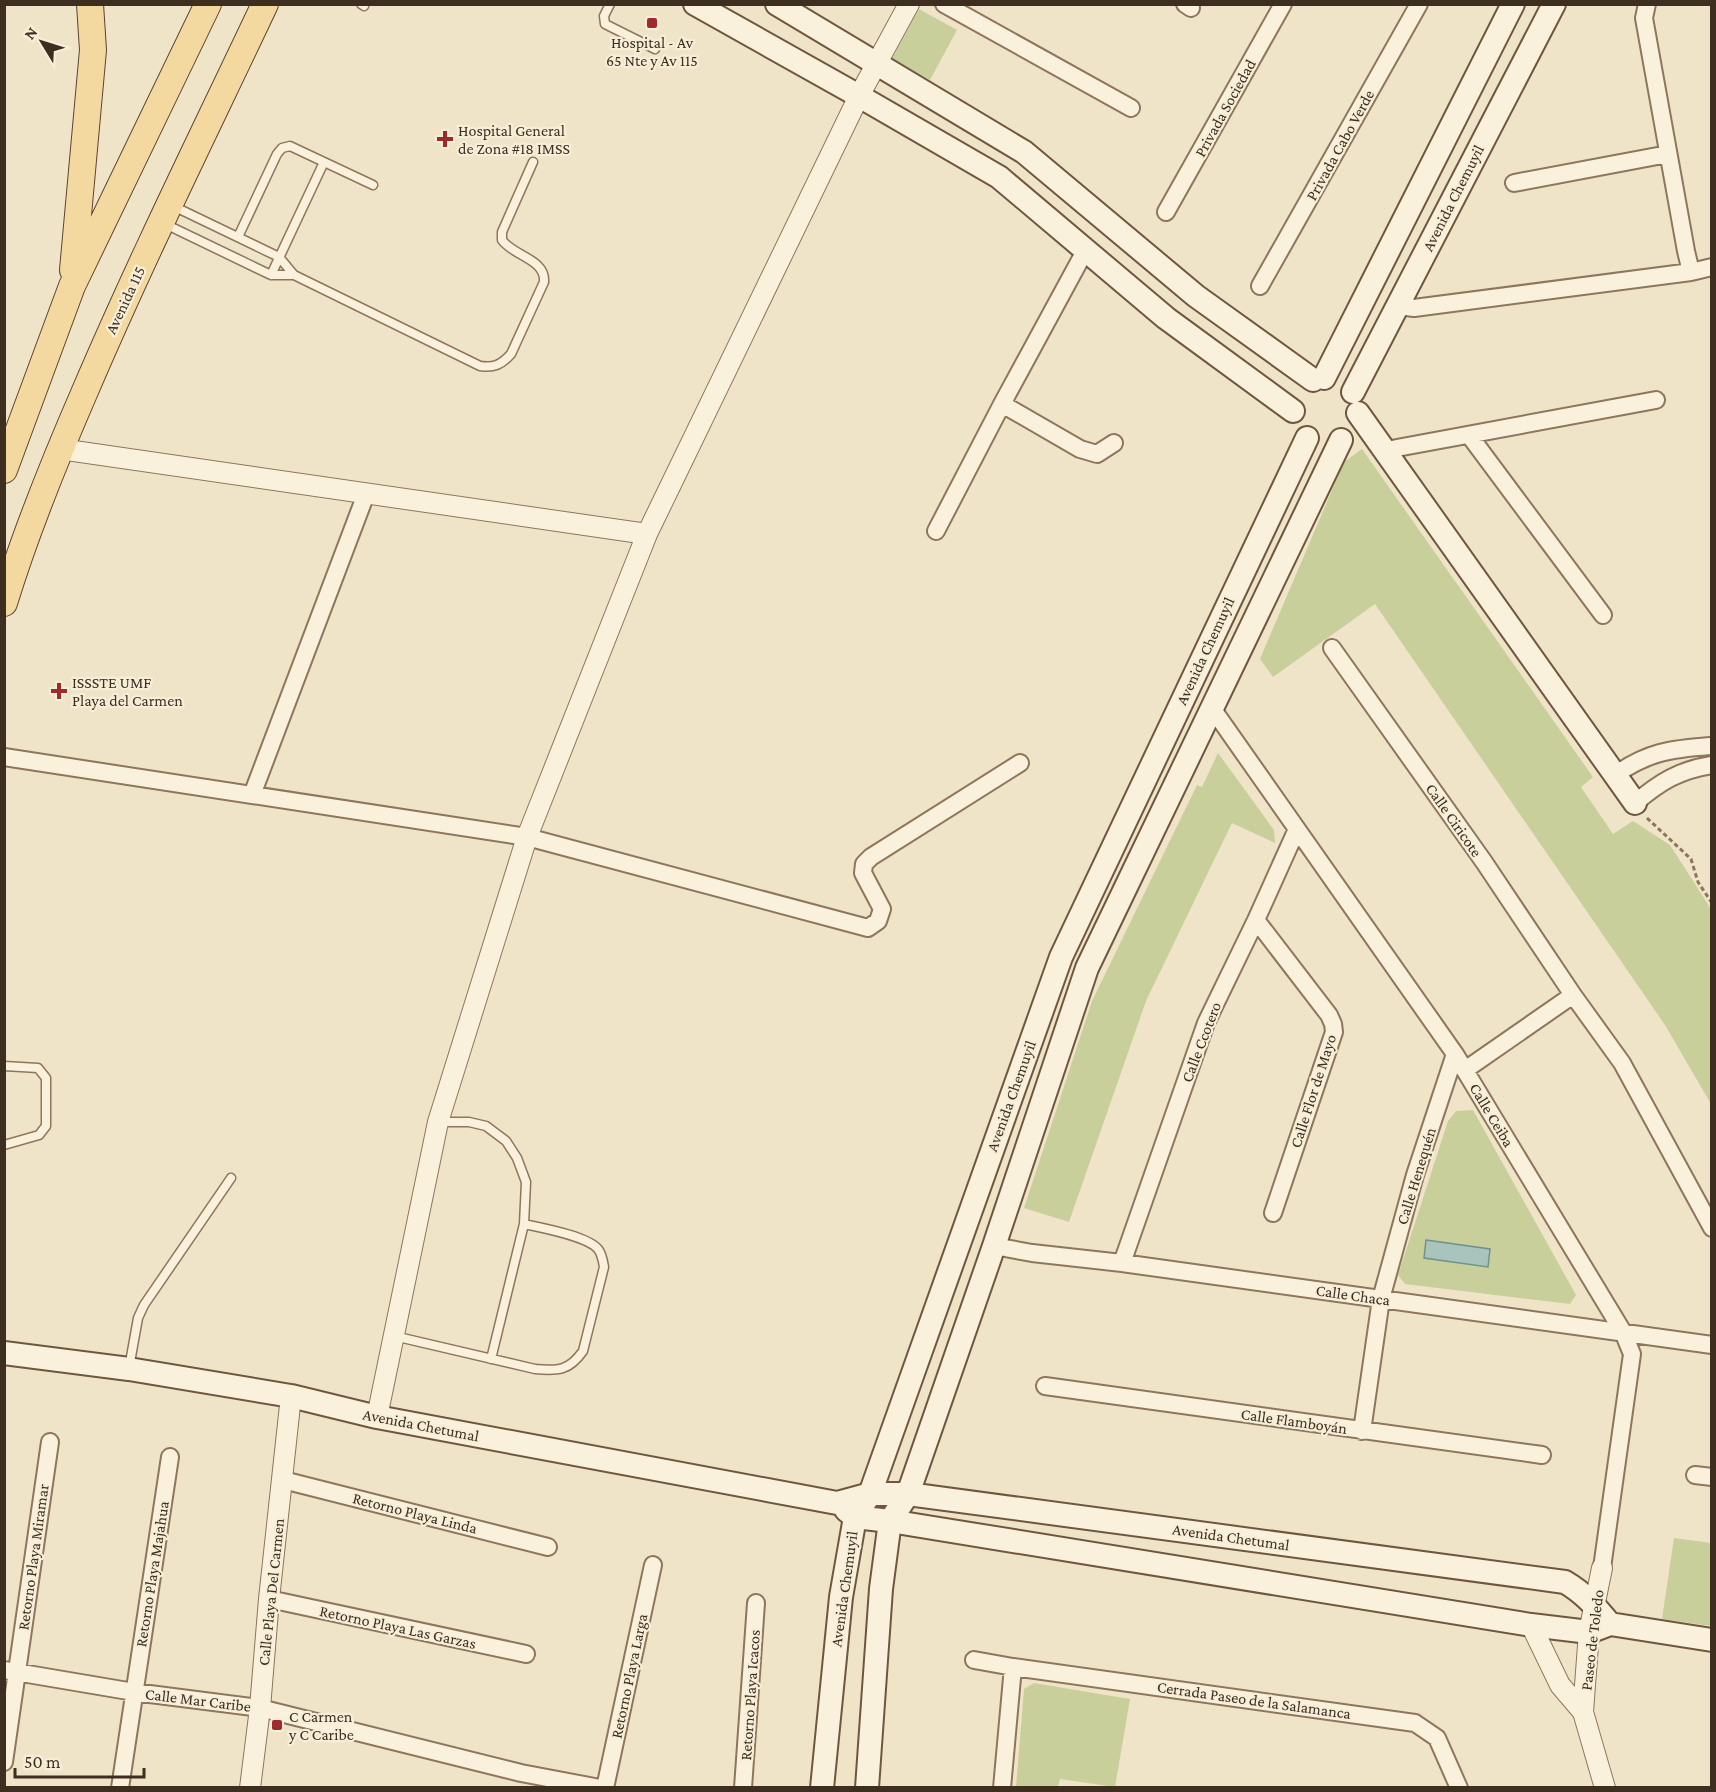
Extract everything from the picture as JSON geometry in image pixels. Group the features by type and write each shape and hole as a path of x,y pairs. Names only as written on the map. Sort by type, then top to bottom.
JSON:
{"main road":[{"path":"72,286 93,50 90,4"},
{"path":"4,470 15,431 72,286 208,4"},
{"name":"Avenida 115","path":"4,603 60,449 119,310 265,4"},
{"path":"695,4 999,177 1166,318 1293,411"},
{"path":"777,4 1024,152 1196,296 1319,379"},
{"name":"Avenida Chemuyil","path":"1319,379 1513,4"},
{"name":"Avenida Chemuyil","path":"1356,402 1397,306 1554,4"},
{"path":"1356,402 1356,424 1341,440 1323,444 1307,438 1294,421 1293,411 1298,393 1319,379 1335,379 1345,384 1386,450 1635,802"},
{"name":"Avenida Chemuyil","path":"822,1788 841,1597 855,1517 870,1494 1061,957 1307,438"},
{"name":"Avenida Chemuyil","path":"867,1788 881,1589 891,1521 908,1494 1087,969 1341,440"},
{"name":"Avenida Chetumal","path":"4,1353 129,1369 291,1396 377,1417 837,1503 870,1494 908,1494 1565,1582 1595,1605 1600,1628"},
{"name":"Avenida Chetumal","path":"837,1503 855,1517"},
{"path":"855,1517 1531,1624 1600,1628 1712,1640"}],"street":[{"path":"377,1417 438,1122 527,837 647,534 859,96 909,4"},
{"path":"944,4 1131,108"},
{"name":"Privada Sociedad","path":"1166,212 1283,4"},
{"name":"Privada Cabo Verde","path":"1260,286 1419,4"},
{"path":"1647,4 1644,18 1691,272"},
{"path":"1514,183 1668,154"},
{"path":"936,531 1085,251"},
{"path":"1397,306 1414,308 1691,272 1712,267"},
{"path":"1386,450 1656,400"},
{"path":"1002,404 1080,449 1097,454 1114,443"},
{"path":"1469,435 1603,615"},
{"path":"60,449 647,534"},
{"path":"252,795 366,494"},
{"name":"Calle Ciricote","path":"1332,648 1484,862 1622,1064 1712,1228"},
{"name":"Calle Ceiba","path":"1212,708 1466,1070 1623,1332 1632,1354 1602,1568"},
{"path":"1615,775 1637,760 1661,752 1711,747"},
{"path":"4,757 527,837 868,928 878,921 882,909 863,873 864,864 871,857 1020,763"},
{"path":"1635,802 1657,784 1677,774 1712,765"},
{"name":"Calle Ccotero","path":"1122,1263 1206,1023 1297,829"},
{"name":"Calle Flor de Mayo","path":"1256,920 1329,1015 1334,1032 1273,1213"},
{"path":"1061,957 1087,969"},
{"path":"1466,1070 1573,995"},
{"name":"Calle Henequén","path":"1362,1431 1381,1299 1415,1174 1455,1054"},
{"name":"Calle Chaca","path":"994,1246 1712,1345"},
{"name":"Calle Flamboyán","path":"1045,1386 1542,1455"},
{"name":"Calle Playa Del Carmen","path":"250,1788 291,1396"},
{"name":"Retorno Playa Miramar","path":"4,1762 11,1671 50,1442"},
{"name":"Retorno Playa Majahua","path":"120,1788 170,1457"},
{"name":"Retorno Playa Linda","path":"283,1480 548,1546"},
{"name":"Retorno Playa Larga","path":"605,1788 653,1565"},
{"name":"Paseo de Toledo","path":"1595,1605 1602,1568"},
{"name":"Retorno Playa Las Garzas","path":"269,1599 526,1654"},
{"name":"Retorno Playa Icacos","path":"743,1788 756,1603"},
{"name":"Paseo de Toledo","path":"1531,1624 1560,1685 1583,1712 1605,1788"},
{"name":"Paseo de Toledo","path":"1583,1712 1600,1628"},
{"name":"Cerrada Paseo de la Salamanca","path":"974,1659 1013,1667 1415,1723 1437,1738 1459,1788"},
{"path":"1002,1788 1013,1667"},
{"name":"Calle Mar Caribe","path":"11,1671 134,1692 260,1708 521,1780 600,1788"}],"lane":[{"path":"610,4 604,16 605,24 655,49"},
{"path":"238,237 277,154 282,148 290,146 373,185"},
{"path":"271,274 324,162"},
{"path":"166,213 271,274 294,275 480,366 492,367 503,363 512,354 544,282 544,275 539,266 512,250 502,240 502,232 533,162"},
{"path":"166,213 238,237 279,257 294,275"},
{"path":"4,1066 38,1068 46,1078 46,1126 39,1135 4,1144"},
{"path":"438,1122 469,1122 486,1126 506,1141 517,1158 526,1182 524,1224 491,1359"},
{"path":"129,1369 138,1318 144,1305 231,1178"},
{"path":"393,1336 535,1369 556,1371 568,1367 577,1360 583,1351 599,1288 604,1267 602,1257 597,1247 586,1240 524,1224"}],"path":[{"path":"1635,802 1647,818 1691,859 1698,882 1712,903"}],"green space":[{"path":"919,9 957,30 930,80 892,59"},
{"path":"1362,449 1593,777 1581,787 1613,834 1633,821 1670,845 1711,909 1711,1104 1665,1025 1375,604 1273,677 1260,659 1344,462"},
{"path":"1218,753 1274,830 1275,843 1232,823 1146,1001 1069,1222 1024,1208 1092,1001 1197,785 1202,787"},
{"path":"1473,1110 1576,1295 1570,1304 1405,1284 1398,1275 1448,1121 1456,1111"},
{"path":"1674,1538 1711,1543 1711,1626 1662,1619"},
{"path":"1034,1683 1130,1699 1115,1787 1060,1779 1058,1787 1016,1787 1024,1689"}],"water":[{"path":"1426,1240 1490,1249 1488,1267 1424,1258"}],"place":[{"name":"Hospital - Av 65 Nte y Av 115","path":"652,23"},
{"name":"Hospital General de Zona #18 IMSS","path":"445,139"},
{"name":"ISSSTE UMF Playa del Carmen","path":"59,691"},
{"name":"C Carmen y C Caribe","path":"277,1725"}]}
